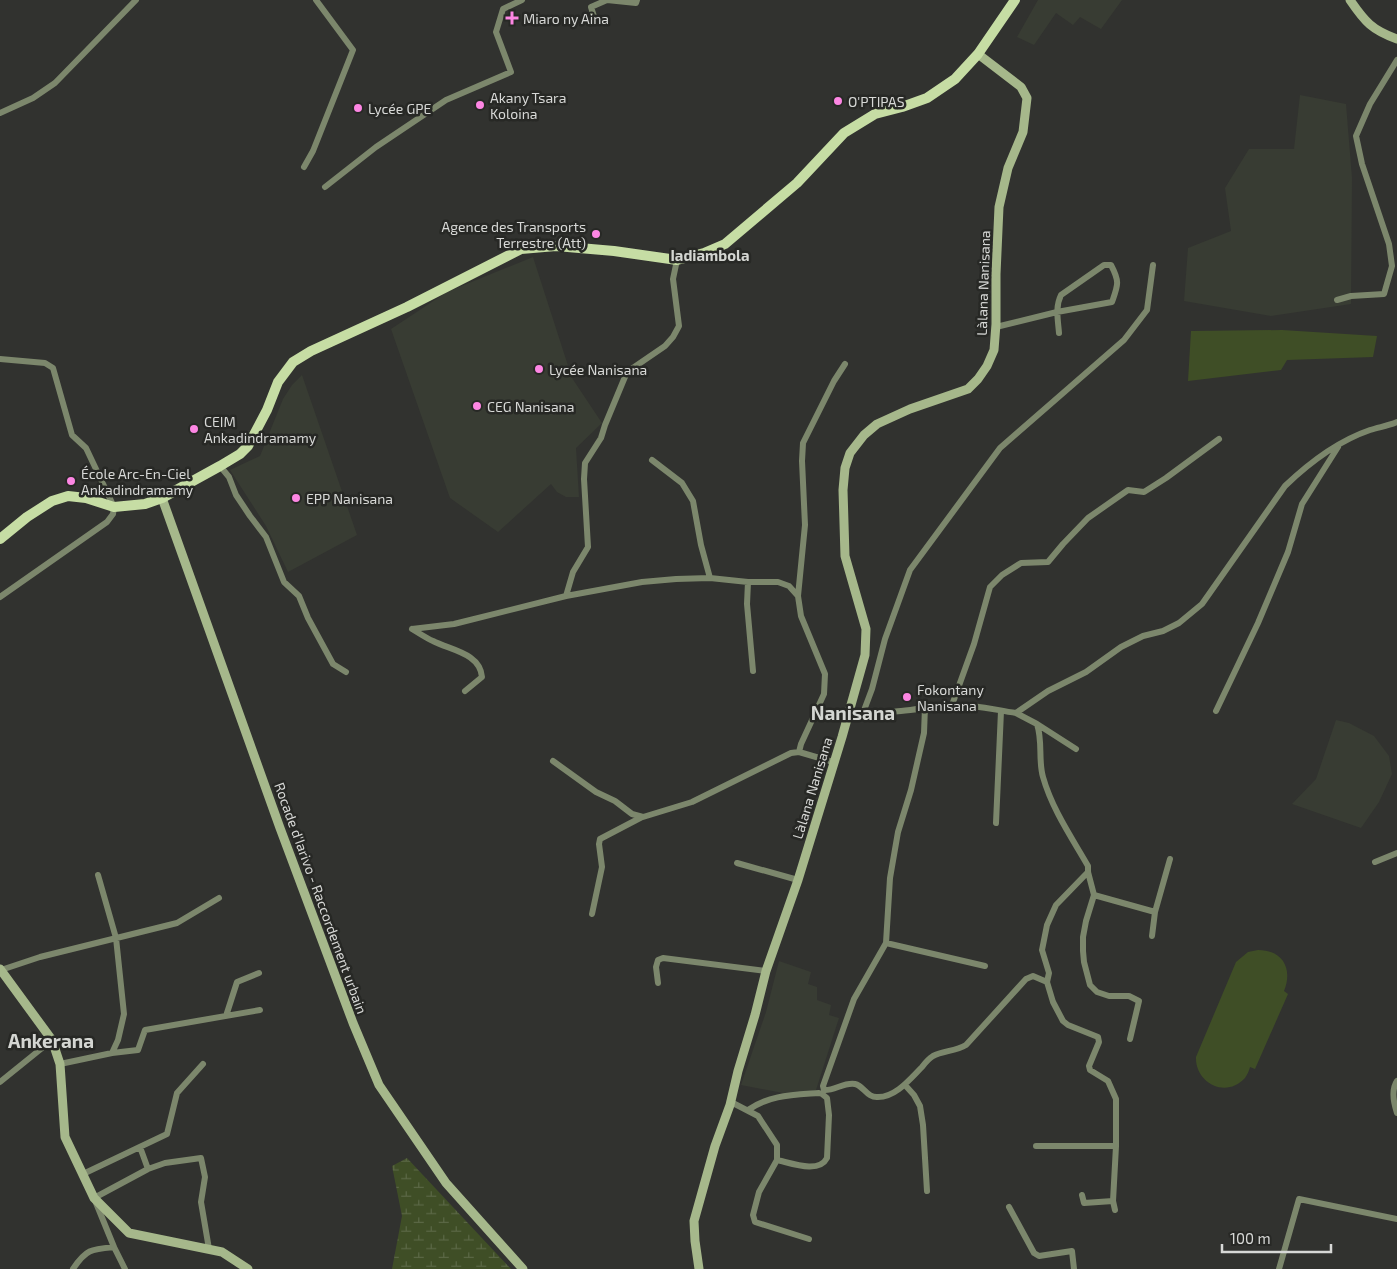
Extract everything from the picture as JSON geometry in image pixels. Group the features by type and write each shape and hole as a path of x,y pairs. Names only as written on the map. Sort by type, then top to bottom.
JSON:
{"main road":[{"path":"0,539 27,517 52,501 68,496 86,498 114,507 145,504 162,498 220,466 240,454 248,446 267,410 278,382 294,362 311,350 407,307 521,249 556,246 614,251 677,260 704,253 725,244 796,183 844,134 875,114 902,108 927,98 955,78 978,54 1015,0"}],"street":[{"path":"0,113 33,98 55,83 136,0"},
{"path":"304,167 313,151 354,50 316,0"},
{"path":"325,187 376,147 446,100 511,72 496,32 503,9 522,0"},
{"path":"596,24 591,7 607,0 636,3 637,0"},
{"path":"1350,0 1364,20 1380,33 1397,39"},
{"name":"Làlana Nanisana","path":"699,1269 694,1221 715,1146 731,1102 766,971 798,880 865,655 866,629 845,556 843,490 845,468 850,453 864,435 877,424 910,409 968,389 987,366 994,350 999,206 1008,168 1023,132 1027,98 1021,87 978,54"},
{"path":"1337,300 1351,296 1384,294 1392,266 1389,244 1362,164 1356,136 1370,104 1397,60"},
{"path":"566,596 573,572 588,547 584,479 585,463 600,438 627,372 665,346 679,326 674,279 677,260"},
{"path":"996,327 1057,312 1112,302 1118,278 1110,265 1104,265 1061,295 1057,302 1057,312 1059,333"},
{"path":"862,714 872,689 885,639 910,570 1000,448 1124,340 1147,310 1153,265"},
{"path":"0,359 45,364 53,368 72,435 86,448 114,507 113,514 107,522 0,596"},
{"path":"800,752 801,744 824,694 824,674 800,616 798,596 805,525 803,442 834,381 845,364"},
{"path":"1016,713 1048,691 1086,672 1121,647 1143,636 1163,631 1179,623 1202,604 1285,486 1313,461 1338,446 1370,430 1397,422"},
{"path":"952,704 974,644 990,587 1021,563 1048,562 1062,544 1088,518 1128,490 1144,492 1219,439"},
{"path":"1216,711 1258,623 1284,561 1302,504 1338,446"},
{"path":"652,460 682,483 693,501 701,545 710,578"},
{"path":"220,466 229,477 236,494 250,516 266,537 284,582 299,596 308,618 334,664 346,672"},
{"name":"Rocade d'Iarivo - Raccordement urbain","path":"162,498 280,828 350,1014 379,1085 446,1183 523,1269"},
{"path":"465,691 482,677 481,669 473,659 433,642 412,629 454,624 566,596 642,582 676,578 778,582 789,586 798,596"},
{"path":"748,582 746,604 754,671"},
{"path":"848,717 952,704 970,705 1016,713 1076,749"},
{"path":"926,707 924,733 911,790 896,841 890,878 886,943 854,999 823,1086 824,1090 828,1091 840,1086 856,1084 870,1096 878,1097 890,1094 905,1085 930,1057 960,1049 966,1045 1026,979 1034,976 1047,982"},
{"path":"996,823 1001,711"},
{"path":"1037,724 1040,734 1042,775 1051,802 1088,866 1094,895 1083,937 1084,962 1090,985 1097,992 1109,996 1129,996 1139,1001 1130,1039"},
{"path":"592,914 602,867 599,841 603,837 643,817 692,802 782,757 800,752 833,762"},
{"path":"553,761 596,792 615,801 632,814 643,817"},
{"path":"1374,862 1397,853"},
{"path":"1152,936 1156,912 1170,859"},
{"path":"737,863 798,880"},
{"path":"1088,872 1056,905 1047,925 1042,950 1049,973 1047,982 1053,1002 1063,1021 1068,1025 1098,1037 1099,1042 1089,1066 1090,1070 1108,1081 1116,1100 1113,1201 1115,1210"},
{"path":"98,875 116,938 124,1014 118,1040 112,1053"},
{"path":"1094,895 1156,912"},
{"path":"125,1269 65,1137 60,1064 52,1040 0,969 177,922 219,898"},
{"path":"886,943 985,966"},
{"path":"658,982 656,967 658,960 663,958 766,971"},
{"path":"226,1016 237,982 259,973"},
{"path":"60,1064 112,1053 138,1050 145,1030 260,1010"},
{"path":"0,1082 52,1040"},
{"path":"83,1174 167,1134 177,1093 203,1064"},
{"path":"1397,1081 1394,1085 1397,1113"},
{"path":"905,1085 914,1095 920,1106 928,1191"},
{"path":"748,1110 759,1102 772,1098 818,1093 827,1098 829,1115 828,1158 826,1162 812,1166 777,1160"},
{"path":"731,1102 758,1116 777,1144 777,1160 759,1192 753,1215 754,1220 761,1225 809,1239"},
{"path":"140,1146 148,1169"},
{"path":"1036,1146 1116,1146"},
{"path":"94,1198 148,1169 165,1163 201,1158 205,1177 201,1202 209,1249"},
{"path":"1082,1195 1084,1203 1113,1201"},
{"path":"94,1198 129,1233 222,1252 248,1269"},
{"path":"1278,1269 1299,1198 1397,1219"},
{"path":"1009,1207 1034,1253 1040,1256 1072,1251 1074,1269"},
{"path":"73,1269 78,1261 92,1249 114,1247"}],"shaded area":[{"path":"1038,0 1122,0 1101,29 1080,17 1073,25 1056,13 1034,45 1017,37"},
{"path":"1300,95 1346,104 1352,178 1351,304 1271,316 1184,301 1188,248 1231,231 1225,188 1249,149 1294,149"},
{"name":"CEG Nanisana","path":"533,257 572,378 602,423 576,448 579,497 566,497 557,492 551,484 498,532 450,498 391,329 447,292"},
{"name":"EPP Nanisana","path":"302,375 357,535 288,572 266,526 230,470 260,456 283,399 292,385"},
{"path":"1336,720 1349,723 1374,736 1389,756 1392,774 1379,802 1361,828 1292,804 1316,779"},
{"path":"779,961 811,972 808,984 817,987 817,1000 831,1005 829,1015 839,1018 816,1090 783,1093 741,1085 766,1012"}],"green space":[{"path":"1282,330 1377,336 1373,357 1287,360 1281,370 1188,381 1191,331"},
{"path":"1258,950 1274,953 1284,962 1287,975 1284,991 1288,994 1255,1069 1250,1067 1245,1078 1237,1084 1229,1087 1213,1085 1206,1081 1201,1074 1197,1066 1196,1057 1236,962 1248,952"},
{"path":"407,1158 511,1269 392,1269 402,1216 392,1166"}],"place":[{"name":"Miaro ny Aina","path":"512,18"},
{"name":"O'PTIPAS","path":"838,101"},
{"name":"Akany Tsara Koloina","path":"480,105"},
{"name":"Lycée GPE","path":"358,108"},
{"name":"Agence des Transports Terrestre (Att)","path":"596,234"},
{"name":"Lycée Nanisana","path":"539,369"},
{"name":"CEG Nanisana","path":"477,406"},
{"name":"CEIM Ankadindramamy","path":"194,429"},
{"name":"École Arc-En-Ciel Ankadindramamy","path":"71,481"},
{"name":"EPP Nanisana","path":"296,498"},
{"name":"Fokontany Nanisana","path":"907,697"}],"district":[{"name":"Iadiambola","path":"710,255"},
{"name":"Nanisana","path":"853,712"},
{"name":"Ankerana","path":"51,1040"}]}
